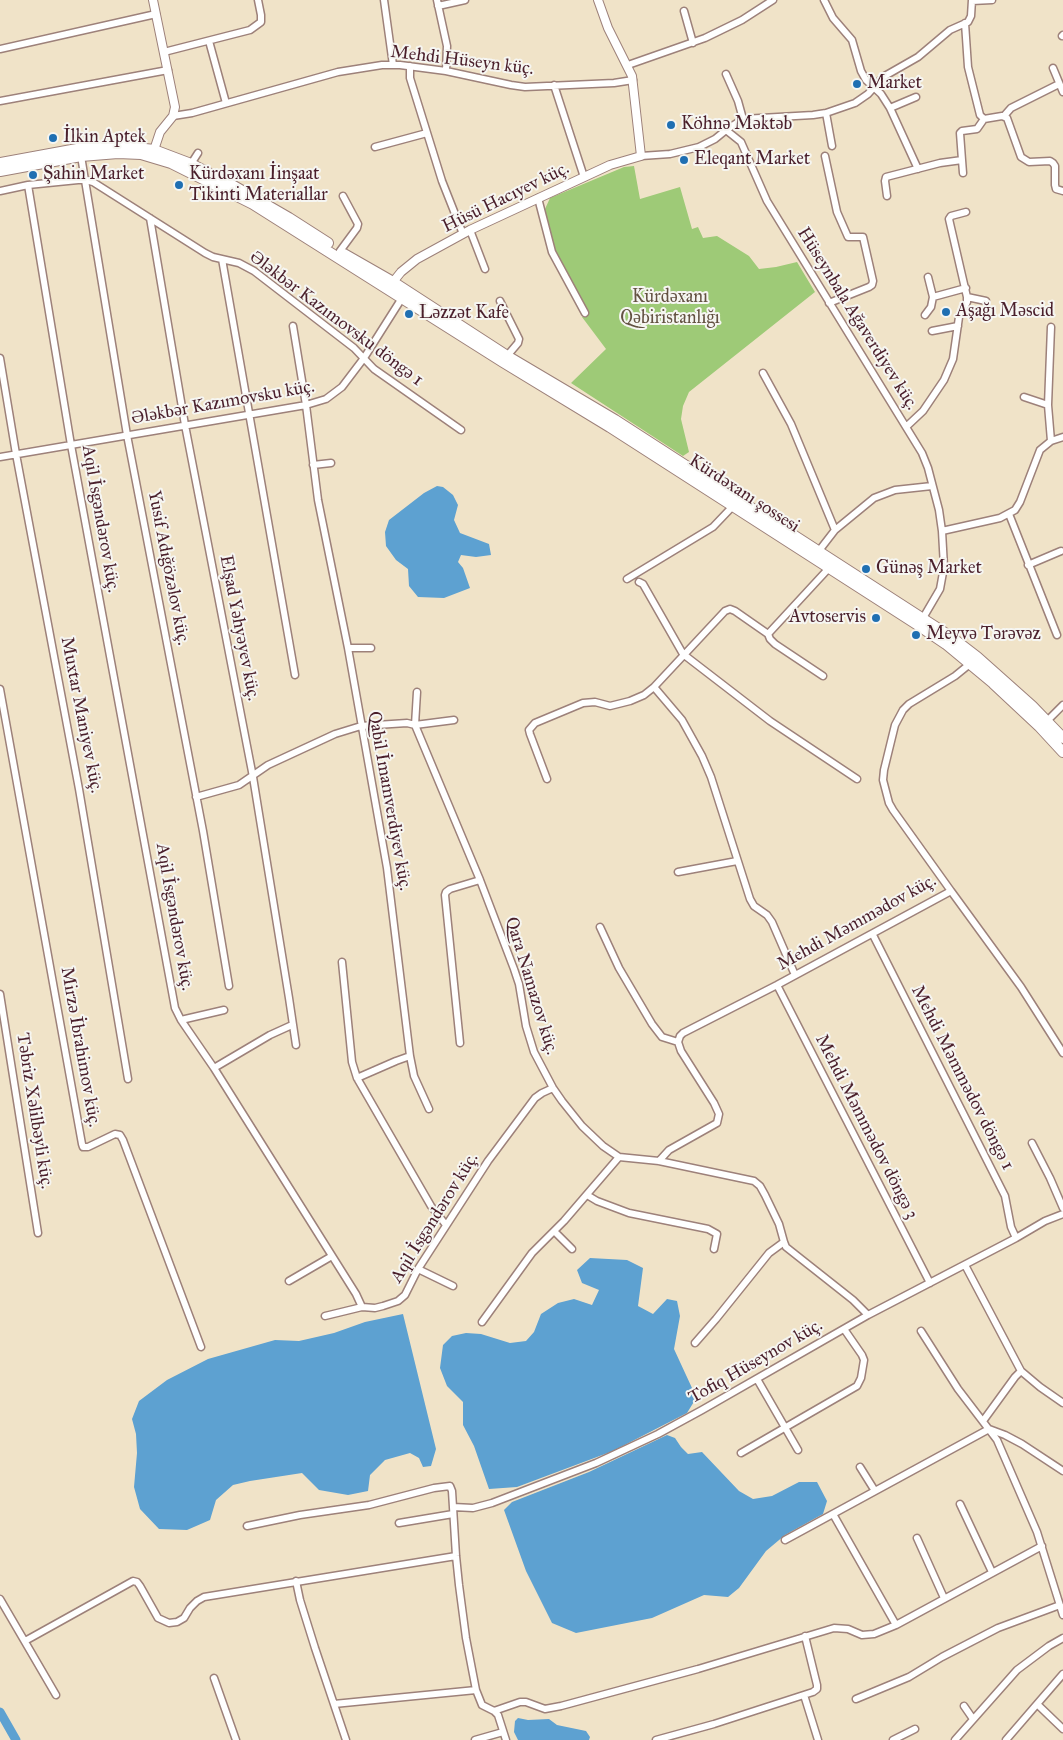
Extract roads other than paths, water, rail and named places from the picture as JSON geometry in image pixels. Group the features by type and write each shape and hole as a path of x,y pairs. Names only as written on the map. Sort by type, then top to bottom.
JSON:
{"main road":[{"path":"0,163 88,147 118,146 153,153 191,164 256,198 391,286"},
{"path":"0,171 81,156 153,153 253,204 391,286"},
{"name":"Kürdəxanı şossesi","path":"391,286 402,298 612,424 818,552 920,621 971,663 1039,726 1063,752"},
{"name":"Kürdəxanı şossesi","path":"391,286 507,356 829,568 951,637 977,657 1063,738"}],"street":[{"path":"153,153 163,126 173,116 175,101 154,0"},
{"path":"164,52 250,30 260,22 261,15 258,0"},
{"path":"384,0 393,64"},
{"path":"446,70 447,46 438,3 465,0"},
{"path":"598,0 608,28 628,65 633,80 641,156 670,154 699,147 715,139 742,119 826,113 855,103 868,94 882,77 926,51 950,30 970,19 972,0 992,0"},
{"path":"628,65 693,43 742,20 773,0"},
{"path":"824,0 833,18 852,40 861,71 872,88 881,94 890,108 918,169"},
{"path":"684,11 693,43"},
{"path":"0,49 156,14"},
{"path":"965,23 968,67 978,110 984,119"},
{"path":"209,41 226,103"},
{"name":"Mehdi Hüseyn küç.","path":"173,116 186,115 338,72 393,64 446,70 511,85 525,86 614,83 633,80"},
{"path":"410,66 410,78 442,182 485,269"},
{"path":"1053,68 1063,92"},
{"path":"0,101 168,70"},
{"path":"726,74 738,101 742,119"},
{"path":"963,174 960,133 977,129 984,119 1004,116 1011,108 1059,84"},
{"path":"554,85 584,177"},
{"path":"890,108 916,97"},
{"path":"826,113 832,146"},
{"path":"1004,116 1009,121 1020,157 1029,162 1050,161 1053,163 1055,166 1054,185 1056,189 1063,191"},
{"name":"Hüseynbala Ağaverdiyev küç.","path":"726,130 741,142 767,202 922,453 928,468 939,510 944,556 942,580 937,596 920,621"},
{"path":"375,147 427,133"},
{"path":"191,164 198,153"},
{"name":"Yusif Adığözəlov küç.","path":"81,156 127,436 196,797 229,986"},
{"name":"Hüsü Hacıyev küç.","path":"391,286 401,272 417,259 466,232 610,165 641,156"},
{"path":"825,156 837,212 848,237 863,237 873,281 869,287 829,303"},
{"path":"887,196 886,177 962,160"},
{"path":"0,191 28,185 86,180"},
{"name":"Ələkbər Kazımovsku döngə 1","path":"86,180 206,253 239,263 254,271 354,348 374,369 461,430"},
{"name":"Aqil İsgəndərov küç.","path":"28,185 72,445 177,1013 214,1068 332,1256 362,1308 383,1306 405,1295 418,1269 488,1162 526,1109 542,1093 552,1088"},
{"path":"340,251 358,224 343,196"},
{"path":"538,198 552,252 585,313"},
{"path":"906,427 923,411 950,369 959,317 967,302 967,297 949,219 951,216 966,212"},
{"name":"Elşad Yəhyəyev küç.","path":"150,218 185,425 253,777 290,998 296,1045"},
{"path":"222,259 295,675"},
{"path":"925,315 931,307 933,297 928,277"},
{"path":"933,297 966,288"},
{"path":"967,297 986,301"},
{"name":"Ələkbər Kazımovsku küç.","path":"0,457 306,405 326,399 337,393 364,358 402,298"},
{"path":"500,301 519,339 507,356"},
{"name":"Qabil İmamverdiyev küç.","path":"293,326 306,405 318,500 348,648 387,868 410,1056 414,1076 429,1108"},
{"path":"932,331 958,326"},
{"path":"1050,327 1048,405 1051,441"},
{"name":"Muxtar Maniyev küç.","path":"0,358 16,454 80,789 128,1079"},
{"path":"763,373 791,424 835,530"},
{"path":"1024,397 1048,405"},
{"path":"942,532 1008,514 1015,510 1020,502 1040,450 1051,441 1063,437"},
{"path":"313,465 331,463"},
{"path":"818,552 835,530 874,498 895,490 932,486"},
{"path":"627,579 713,527 733,506"},
{"path":"1008,514 1057,635"},
{"path":"1028,564 1061,551"},
{"path":"768,634 829,568"},
{"path":"639,582 643,584 683,654 770,721 857,779"},
{"path":"547,779 530,734 531,726 590,701 610,706 644,695 654,687 725,611 730,609 768,634 775,644 823,676"},
{"path":"348,648 371,648"},
{"name":"Mehdi Məmmədov küç.","path":"678,1042 683,1033 873,935 950,891 893,810 889,803 883,780 895,725 903,710 909,704 962,671 971,663"},
{"path":"654,687 682,720 702,756 711,777 750,899 754,906 767,915 772,922 795,976"},
{"name":"Mirzə İbrahimov küç.","path":"0,689 82,1144 84,1147 88,1147 115,1134 120,1135 123,1140 201,1347"},
{"path":"415,725 417,692"},
{"path":"1047,721 1063,704"},
{"path":"196,797 239,785 268,765 325,738 361,726 407,723 415,725 454,720"},
{"name":"Qara Namazov küç.","path":"415,725 480,880 514,969 519,984 526,1026 534,1052 552,1088 582,1126 603,1146 619,1157 659,1162 754,1181 760,1186 765,1195 779,1224 784,1242 792,1252 853,1300 868,1315"},
{"path":"678,872 737,861"},
{"path":"460,1043 446,892 480,880"},
{"path":"950,891 1021,987 1063,1053"},
{"path":"600,927 633,994 652,1024 662,1037 678,1042 681,1051 719,1114 717,1122 670,1150 659,1162"},
{"name":"Mehdi Məmmədov döngə 1","path":"873,935 1005,1196 1011,1227 1016,1238"},
{"path":"342,962 352,1062 357,1078 431,1206 446,1225"},
{"name":"Mehdi Məmmədov döngə 3","path":"777,985 930,1283"},
{"name":"Təbriz Xəlilbəyli küç.","path":"0,994 38,1233"},
{"path":"181,1020 224,1010"},
{"path":"214,1068 270,1035 292,1025"},
{"path":"357,1078 410,1056"},
{"path":"1032,1143 1063,1208"},
{"path":"482,1322 532,1253 587,1195 619,1157"},
{"path":"587,1195 596,1201 629,1212 708,1229 717,1234 714,1249"},
{"name":"Tofiq Hüseynov küç.","path":"399,1523 492,1503 596,1463 658,1434 868,1315 1045,1221 1063,1214"},
{"path":"554,1231 572,1249"},
{"path":"695,1343 716,1320 769,1253 784,1242"},
{"path":"289,1281 332,1256"},
{"path":"965,1265 1021,1371 1040,1388 1063,1403"},
{"path":"418,1269 453,1286"},
{"path":"325,1316 362,1308"},
{"path":"742,1454 857,1386 860,1382 864,1360 844,1329"},
{"path":"921,1331 958,1389 997,1440 1042,1546 1060,1595 1063,1615"},
{"path":"983,1421 1021,1371"},
{"path":"757,1379 798,1450"},
{"path":"785,1540 989,1429 1022,1444 1063,1470"},
{"path":"860,1467 875,1491"},
{"path":"247,1526 300,1515 370,1505 450,1486 466,1638 476,1690 482,1705 498,1715 506,1740"},
{"path":"960,1504 992,1572"},
{"path":"833,1514 896,1625"},
{"path":"917,1538 944,1598"},
{"path":"494,1711 520,1702 526,1702 545,1709 561,1706 840,1627 869,1636 896,1625 1042,1546"},
{"path":"25,1641 133,1581 137,1582 140,1586 158,1618 169,1623 177,1622 184,1618 197,1601 204,1598 296,1581 456,1556"},
{"path":"296,1581 300,1600 346,1740"},
{"path":"0,1599 56,1695"},
{"path":"856,1699 908,1677 998,1628 1060,1605"},
{"path":"656,1740 714,1724 817,1689 804,1636"},
{"path":"955,1740 1017,1670 1063,1638"},
{"path":"1006,1740 1063,1674"},
{"path":"214,1678 236,1740"},
{"path":"334,1704 476,1690"},
{"path":"804,1695 818,1740"},
{"path":"1037,1704 1063,1729"},
{"path":"964,1706 973,1719"},
{"path":"893,1740 916,1730"},
{"path":"475,1740 503,1732"}],"water":[{"path":"437,486 443,487 453,495 458,505 454,520 460,533 489,544 491,555 476,557 461,555 458,562 463,568 470,588 444,598 418,597 409,586 408,569 396,560 386,546 385,532 389,520 424,493"},
{"path":"590,1258 627,1260 643,1268 638,1306 653,1314 667,1299 677,1301 680,1316 674,1349 692,1388 695,1400 687,1413 613,1451 517,1487 489,1489 474,1446 463,1425 463,1402 447,1386 440,1368 443,1345 452,1336 466,1333 481,1334 510,1343 526,1341 534,1332 541,1314 558,1303 574,1299 592,1305 599,1290 582,1283 577,1270"},
{"path":"403,1314 436,1449 431,1466 423,1467 419,1458 410,1453 385,1460 370,1475 368,1491 348,1495 319,1490 302,1473 233,1485 216,1500 210,1520 187,1530 159,1529 140,1509 134,1487 137,1453 136,1434 132,1419 139,1401 167,1380 208,1359 275,1340 299,1341 334,1333 365,1322"},
{"path":"667,1435 675,1438 688,1454 702,1452 739,1491 753,1499 772,1496 799,1482 817,1482 827,1501 823,1514 785,1535 766,1551 739,1588 728,1597 704,1595 652,1618 576,1633 552,1623 526,1571 504,1510 512,1502 589,1472"},
{"path":"518,1718 528,1720 549,1719 557,1725 586,1731 590,1737 589,1740 518,1740 514,1732 515,1721"}],"waterway":[{"path":"0,1712 16,1740"}],"place":[{"name":"Market","path":"857,84"},
{"name":"Köhnə Məktəb","path":"671,125"},
{"name":"İlkin Aptek","path":"53,138"},
{"name":"Eleqant Market","path":"684,160"},
{"name":"Şahin Market","path":"33,175"},
{"name":"Kürdəxanı İinşaat Tikinti Materiallar","path":"179,185"},
{"name":"Aşağı Məscid","path":"946,312"},
{"name":"Ləzzət Kafe","path":"409,314"},
{"name":"Günəş Market","path":"866,569"},
{"name":"Avtoservis","path":"876,618"},
{"name":"Meyvə Tərəvəz","path":"916,635"}],"park label":[{"name":"Kürdəxanı Qəbiristanlığı","path":"670,308"}]}
